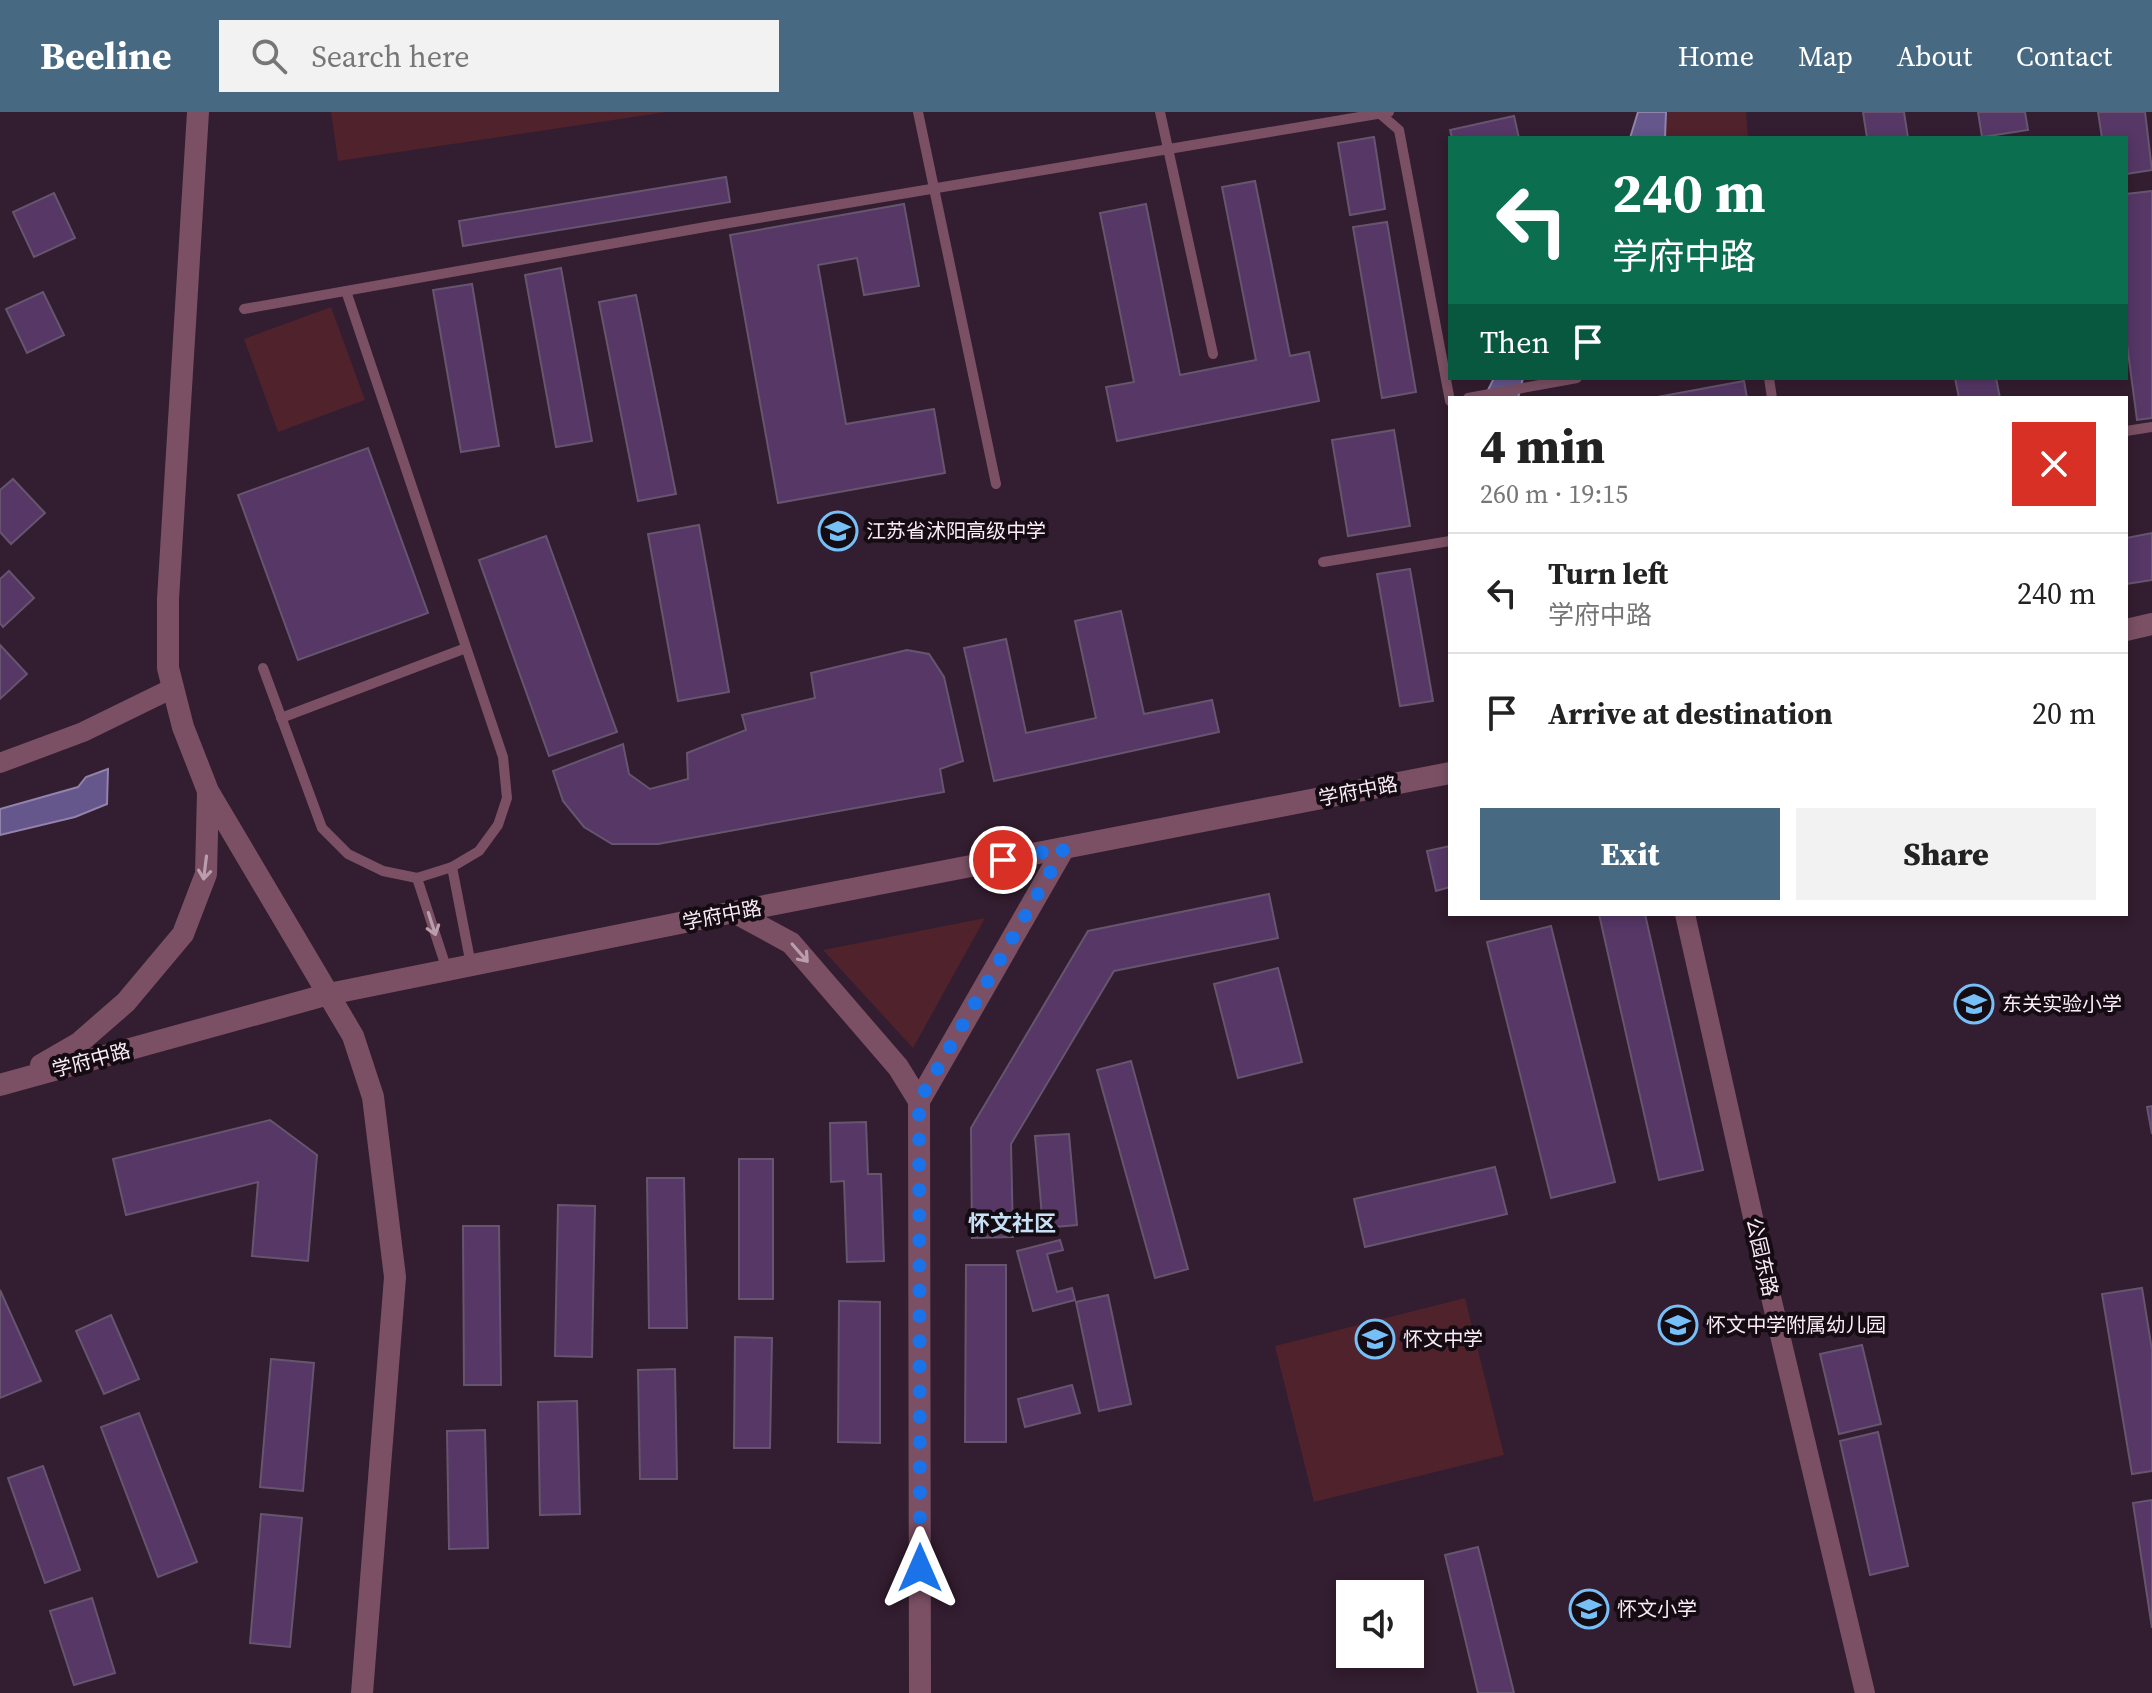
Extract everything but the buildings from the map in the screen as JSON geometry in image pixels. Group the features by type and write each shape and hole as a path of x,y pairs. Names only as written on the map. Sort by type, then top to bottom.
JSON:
{"street":[{"path":"198,112 168,599 168,668 183,727 208,791 353,1036 373,1097 395,1277 362,1693"},
{"path":"2128,630 2152,624"},
{"path":"0,763 83,732 173,688"},
{"name":"学府中路","path":"5,1084 329,994 1448,773"},
{"path":"5,1084 79,1043 126,1002 183,934 206,874 208,791"},
{"path":"920,1693 919,1101 1064,848"},
{"path":"734,912 791,943 898,1067 919,1101"},
{"name":"公园东路","path":"1685,916 1770,1293 1865,1693"}],"lane":[{"path":"918,112 996,484"},
{"path":"1160,112 1213,354"},
{"path":"244,309 1381,113 1399,130 1449,396"},
{"path":"263,668 322,828 348,854 383,871 417,878 452,867 479,851 498,825 507,798 503,757 346,291"},
{"path":"1479,396 1566,380"},
{"path":"2128,431 2152,427"},
{"path":"1323,562 1448,541"},
{"path":"281,718 466,648"},
{"path":"452,867 471,965"},
{"path":"417,878 447,970"}],"shaded area":[{"path":"331,112 667,112 338,161"},
{"path":"1638,112 1666,112 1665,136 1631,136"},
{"path":"1666,112 1746,112 1748,136 1665,136"},
{"path":"331,307 365,400 278,432 244,339"},
{"path":"1493,380 1522,380 1518,396 1485,396"},
{"path":"108,769 107,804 75,817 0,835 0,809 78,787 86,777"},
{"path":"985,918 913,1048 823,950"},
{"path":"1465,1298 1504,1455 1314,1502 1275,1346"}],"place":[{"name":"江苏省沭阳高级中学","path":"838,531"},
{"name":"东关实验小学","path":"1974,1004"},
{"name":"怀文中学附属幼儿园","path":"1678,1325"},
{"name":"怀文中学","path":"1375,1339"},
{"name":"怀文小学","path":"1589,1609"}],"district":[{"name":"怀文社区","path":"1012,1223"}],"route":[{"path":"920,1568 919,1101 1064,848 1003,860"}]}
